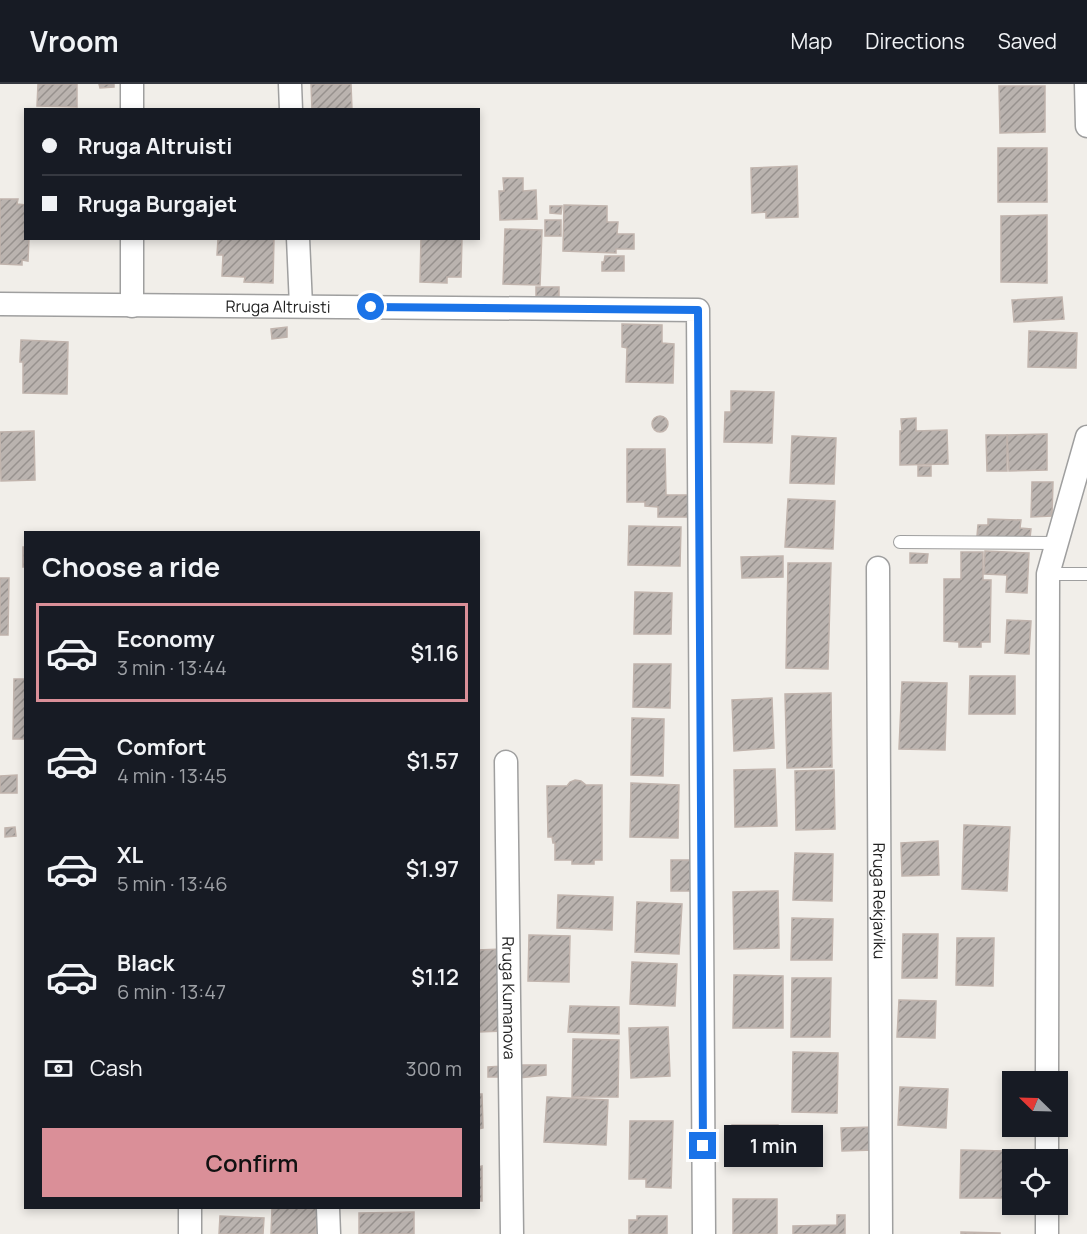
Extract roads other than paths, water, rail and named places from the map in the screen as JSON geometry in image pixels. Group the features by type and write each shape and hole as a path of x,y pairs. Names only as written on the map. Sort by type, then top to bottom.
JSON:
{"street":[{"path":"132,84 132,108"},
{"path":"290,84 291,108"},
{"path":"1086,84 1087,126"},
{"path":"132,240 132,306"},
{"path":"298,240 301,306"},
{"name":"Rruga Altruisti","path":"0,304 698,310 704,1234"},
{"path":"1047,1071 1048,574 1087,437"},
{"name":"Rruga Rekjaviku","path":"878,568 881,1234"},
{"name":"Rruga Kumanova","path":"506,762 512,1234"},
{"path":"190,1209 190,1234"},
{"path":"328,1209 329,1234"},
{"path":"1047,1215 1047,1234"}],"lane":[{"path":"900,542 1057,543"},
{"path":"1048,574 1087,574"}]}
